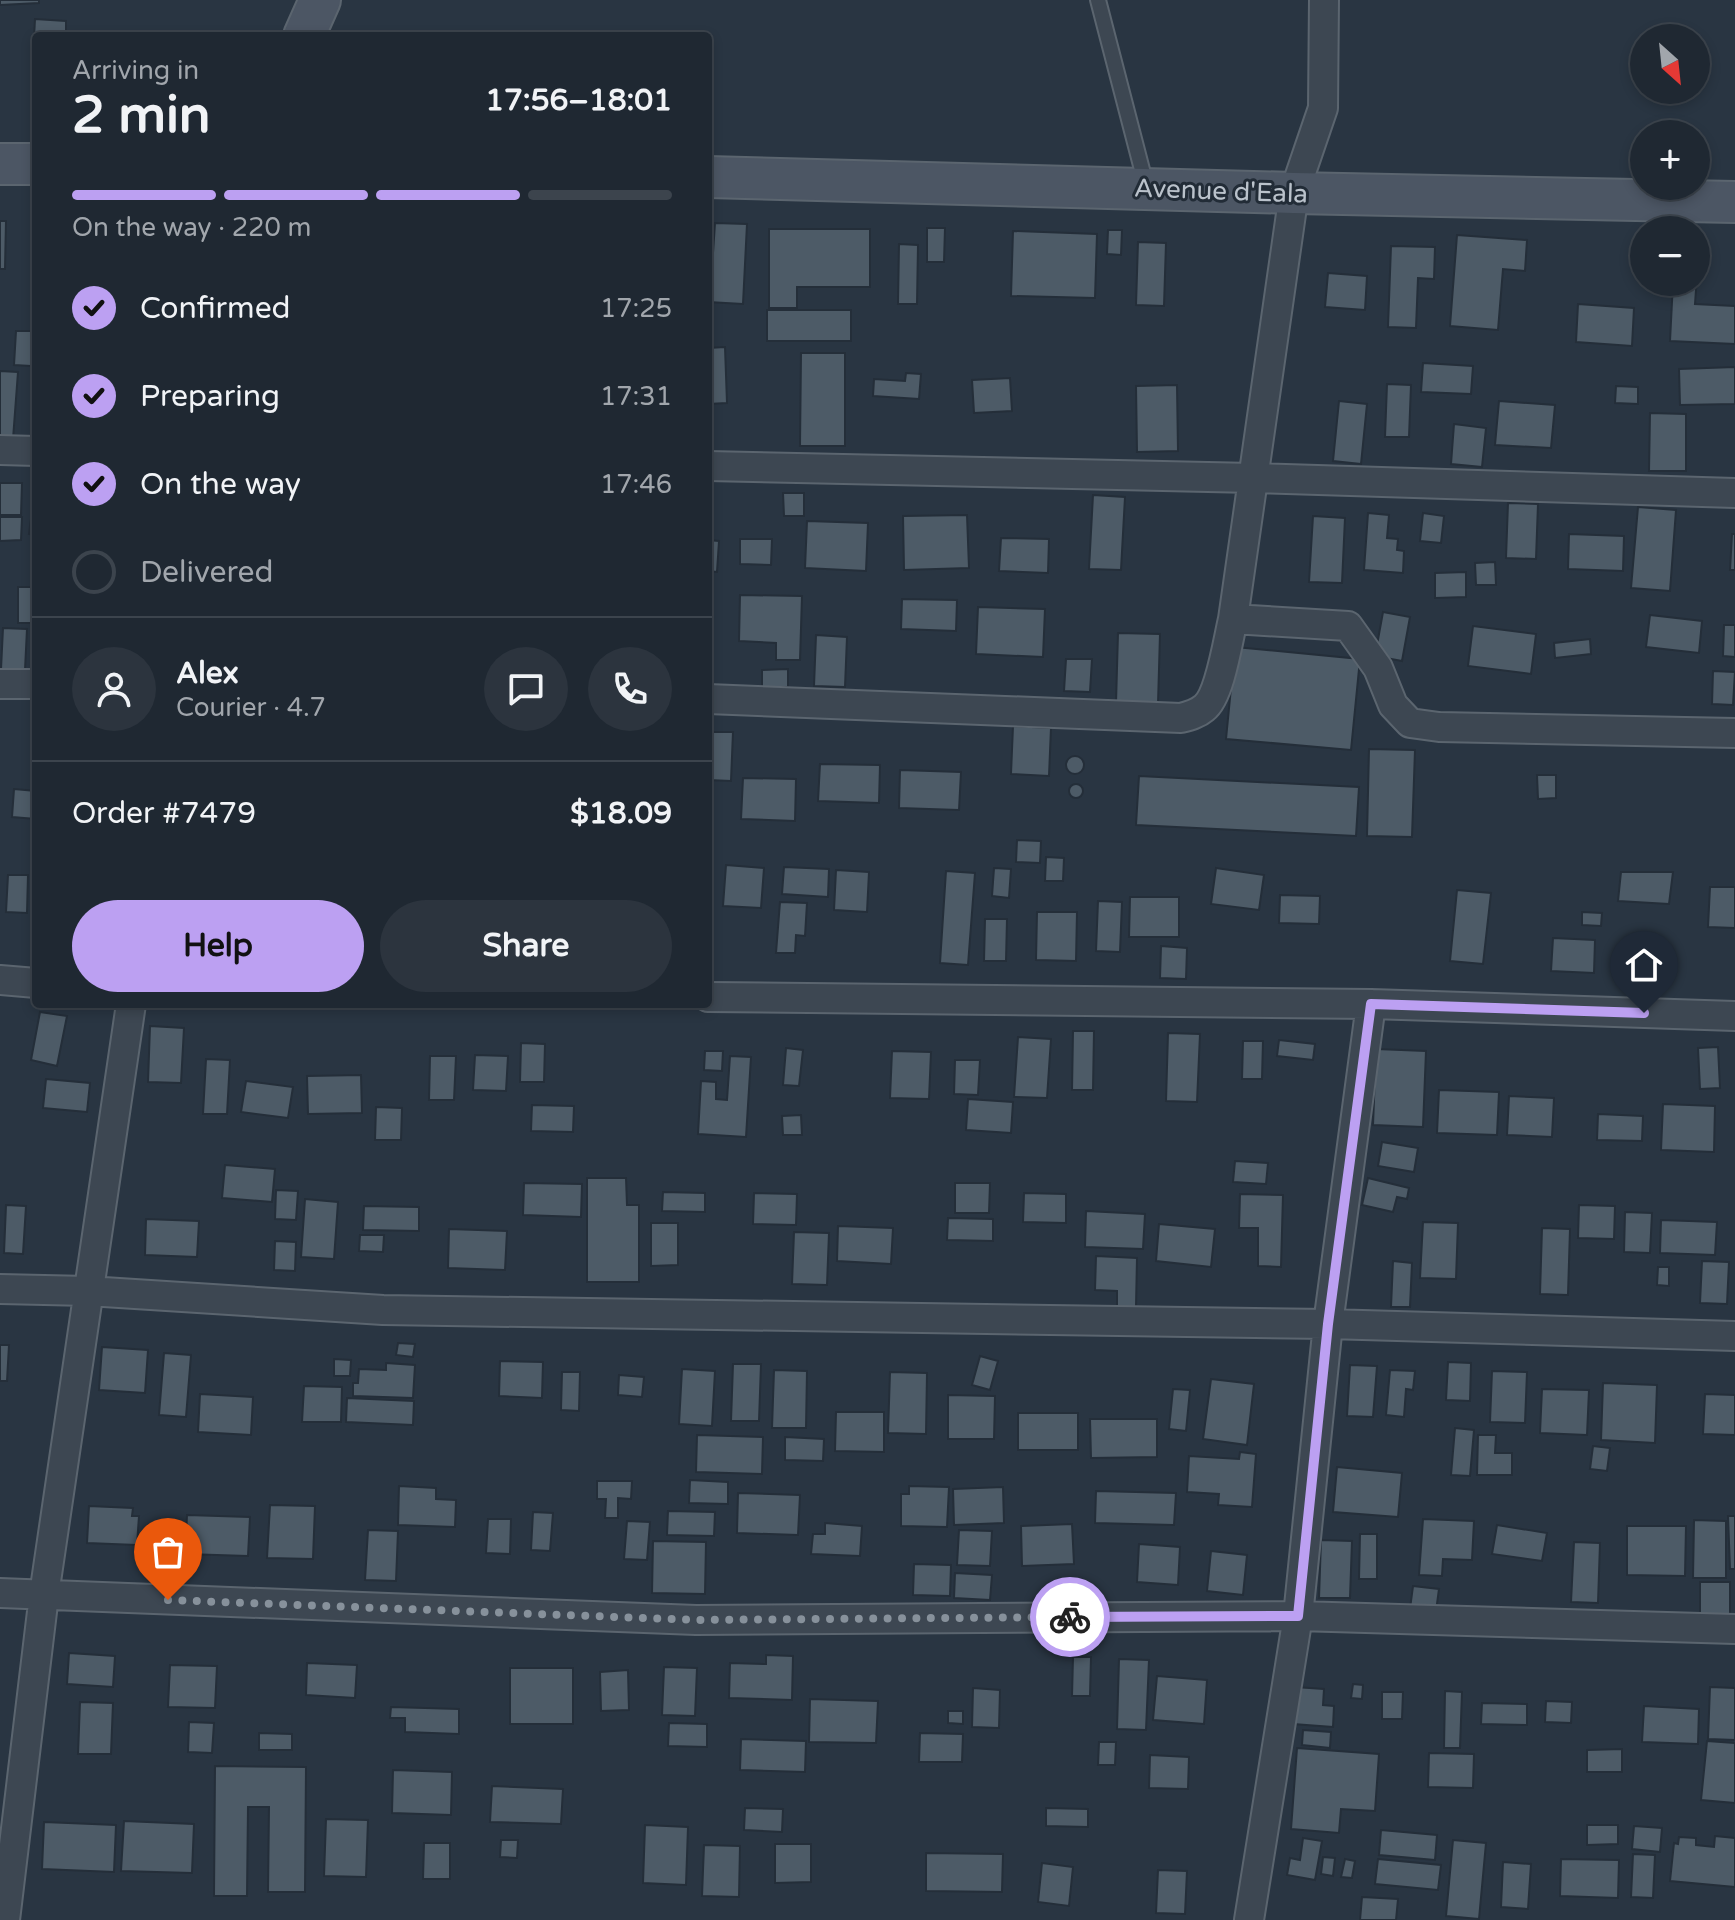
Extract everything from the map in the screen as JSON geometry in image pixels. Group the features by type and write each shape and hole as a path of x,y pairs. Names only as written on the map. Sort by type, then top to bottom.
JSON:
{"street":[{"path":"306,32 320,0"},
{"path":"712,699 1181,718 1207,707 1215,694 1233,619 1294,193 1323,108 1324,0"},
{"path":"0,164 32,164"},
{"name":"Avenue d'Eala","path":"712,177 1735,202"},
{"path":"0,450 32,451"},
{"path":"712,466 1735,493"},
{"path":"1233,619 1348,626 1378,668 1393,705 1410,723 1439,727 1735,733"},
{"path":"0,684 32,684"},
{"path":"0,980 32,983"},
{"path":"712,997 1371,1004 1735,1016"},
{"path":"1249,1920 1298,1616 1328,1324 1371,1004"},
{"path":"5,1920 44,1595 130,1008"},
{"path":"0,1289 88,1291 383,1310 1328,1324 1735,1336"},
{"path":"0,1593 696,1620 1298,1616 1735,1629"}],"lane":[{"path":"1098,0 1147,189"}],"building":[{"path":"0,0 39,0 39,3 0,5"},
{"path":"35,19 66,21 66,32 34,32"},
{"path":"0,221 6,221 5,269 0,269"},
{"path":"715,223 747,224 743,304 712,302"},
{"path":"927,228 945,228 944,262 927,262"},
{"path":"769,229 870,229 870,287 797,287 797,308 769,308"},
{"path":"1108,230 1122,230 1121,255 1107,254"},
{"path":"1013,231 1097,234 1095,298 1011,296"},
{"path":"1457,235 1527,240 1525,271 1503,269 1498,330 1450,326"},
{"path":"1138,242 1166,243 1164,306 1136,305"},
{"path":"899,244 918,245 917,304 898,304"},
{"path":"1391,246 1435,247 1434,279 1418,278 1416,328 1388,327"},
{"path":"1328,273 1367,276 1365,310 1325,307"},
{"path":"1672,296 1696,296 1695,304 1735,306 1735,344 1670,341"},
{"path":"1578,304 1634,308 1632,346 1576,342"},
{"path":"767,310 851,310 851,341 767,341"},
{"path":"16,331 32,331 31,366 14,365"},
{"path":"725,347 727,403 712,404 712,348"},
{"path":"801,353 845,353 845,446 800,446"},
{"path":"1423,363 1473,366 1471,394 1421,392"},
{"path":"1735,367 1735,404 1680,405 1679,369"},
{"path":"0,371 18,372 13,439 0,438"},
{"path":"906,373 921,374 919,399 873,396 874,379 905,381"},
{"path":"1010,378 1012,411 974,413 972,380"},
{"path":"1387,384 1411,385 1409,437 1385,437"},
{"path":"1177,385 1178,451 1137,452 1136,386"},
{"path":"1616,386 1638,387 1638,404 1615,403"},
{"path":"1339,401 1367,404 1361,464 1333,461"},
{"path":"1499,401 1555,405 1551,448 1495,445"},
{"path":"1650,413 1686,414 1686,471 1649,471"},
{"path":"1454,424 1486,428 1482,467 1451,464"},
{"path":"0,483 22,483 21,515 0,515"},
{"path":"783,493 804,493 804,516 784,516"},
{"path":"1093,495 1125,497 1121,570 1089,569"},
{"path":"1508,503 1538,504 1536,559 1506,558"},
{"path":"1638,507 1676,510 1670,591 1631,588"},
{"path":"1368,513 1389,515 1387,538 1398,539 1397,550 1404,551 1403,573 1364,570"},
{"path":"1423,513 1444,516 1441,543 1420,541"},
{"path":"967,515 969,568 904,570 903,516"},
{"path":"1313,516 1345,518 1342,583 1309,582"},
{"path":"0,517 22,517 21,540 0,541"},
{"path":"807,521 868,523 866,571 805,568"},
{"path":"1569,534 1624,536 1623,571 1568,569"},
{"path":"1732,534 1735,534 1735,570 1730,570"},
{"path":"1001,538 1049,539 1048,573 999,571"},
{"path":"740,539 772,539 771,565 740,564"},
{"path":"712,540 719,541 717,572 712,571"},
{"path":"1495,562 1496,585 1476,585 1475,563"},
{"path":"1466,572 1466,597 1435,598 1435,573"},
{"path":"18,587 32,587 32,623 18,623"},
{"path":"740,595 802,596 800,660 776,660 776,643 739,641"},
{"path":"902,599 957,600 956,631 901,629"},
{"path":"978,607 1045,609 1043,657 976,654"},
{"path":"1383,612 1410,617 1402,661 1375,656"},
{"path":"1650,615 1702,621 1699,653 1646,647"},
{"path":"1724,625 1735,625 1735,657 1723,656"},
{"path":"1473,626 1536,634 1531,674 1468,666"},
{"path":"3,628 27,629 25,670 1,669"},
{"path":"1118,633 1160,634 1158,704 1116,703"},
{"path":"816,635 847,637 845,687 814,686"},
{"path":"1590,639 1591,654 1555,658 1554,643"},
{"path":"1235,647 1360,659 1351,750 1226,739"},
{"path":"1066,659 1092,659 1090,692 1064,691"},
{"path":"788,669 788,687 762,688 762,670"},
{"path":"1713,671 1735,672 1733,705 1712,704"},
{"path":"1013,726 1051,728 1049,776 1011,774"},
{"path":"712,732 733,732 731,781 712,780"},
{"path":"1369,749 1415,750 1412,837 1367,836"},
{"path":"1075,756 1084,765 1075,774 1066,765"},
{"path":"820,764 880,765 879,803 818,801"},
{"path":"900,770 961,772 959,810 899,808"},
{"path":"1537,775 1556,775 1556,798 1538,799"},
{"path":"1139,776 1359,787 1356,836 1136,825"},
{"path":"743,778 796,779 795,821 741,819"},
{"path":"1076,784 1083,791 1076,798 1069,791"},
{"path":"14,789 32,791 32,819 12,817"},
{"path":"1017,840 1041,841 1040,863 1016,862"},
{"path":"1046,857 1064,858 1063,881 1045,881"},
{"path":"726,865 764,868 761,908 723,906"},
{"path":"784,867 829,869 828,897 782,894"},
{"path":"994,868 1011,869 1009,898 992,896"},
{"path":"1216,868 1264,875 1259,910 1211,904"},
{"path":"836,870 869,872 867,912 834,910"},
{"path":"946,871 975,873 968,965 940,963"},
{"path":"1621,872 1673,872 1669,904 1618,901"},
{"path":"8,875 28,875 27,913 6,912"},
{"path":"1710,887 1735,887 1735,928 1708,927"},
{"path":"1457,890 1491,893 1483,964 1450,961"},
{"path":"1280,895 1320,896 1319,924 1279,923"},
{"path":"1130,897 1179,897 1179,937 1129,937"},
{"path":"1098,901 1122,902 1120,952 1096,951"},
{"path":"780,902 807,903 805,936 796,935 795,953 776,953"},
{"path":"1037,912 1077,912 1076,961 1036,960"},
{"path":"1582,912 1602,913 1601,926 1582,925"},
{"path":"985,919 1007,919 1006,961 984,961"},
{"path":"1553,938 1595,940 1594,973 1551,971"},
{"path":"1161,946 1187,948 1186,979 1160,978"},
{"path":"40,1012 67,1016 57,1066 31,1060"},
{"path":"150,1026 184,1028 181,1083 148,1082"},
{"path":"1073,1031 1094,1031 1093,1090 1072,1090"},
{"path":"1168,1033 1200,1034 1197,1102 1166,1101"},
{"path":"1018,1037 1051,1039 1047,1098 1014,1097"},
{"path":"1279,1040 1315,1044 1313,1060 1277,1056"},
{"path":"1243,1041 1263,1041 1262,1079 1242,1079"},
{"path":"521,1043 545,1044 544,1082 520,1082"},
{"path":"1718,1047 1720,1088 1700,1089 1698,1048"},
{"path":"786,1048 803,1050 799,1086 783,1085"},
{"path":"1376,1049 1426,1051 1423,1127 1373,1125"},
{"path":"705,1051 723,1051 722,1071 704,1070"},
{"path":"892,1051 931,1052 929,1099 890,1098"},
{"path":"475,1055 508,1056 506,1091 473,1090"},
{"path":"430,1056 456,1056 454,1100 429,1100"},
{"path":"730,1056 751,1057 746,1137 698,1134 701,1081 716,1082 716,1099 727,1100"},
{"path":"206,1059 230,1060 227,1114 203,1114"},
{"path":"955,1060 980,1060 978,1095 954,1094"},
{"path":"361,1075 362,1113 308,1114 307,1076"},
{"path":"46,1079 90,1083 87,1112 43,1108"},
{"path":"246,1081 293,1087 288,1118 241,1112"},
{"path":"1439,1090 1499,1092 1497,1135 1437,1133"},
{"path":"1509,1096 1554,1098 1552,1137 1507,1135"},
{"path":"968,1099 1013,1102 1011,1133 966,1130"},
{"path":"1663,1104 1715,1106 1714,1152 1661,1150"},
{"path":"532,1105 574,1106 573,1132 531,1131"},
{"path":"376,1107 402,1108 401,1140 375,1140"},
{"path":"1598,1114 1643,1116 1642,1141 1597,1140"},
{"path":"801,1115 802,1135 783,1135 782,1116"},
{"path":"1382,1142 1418,1148 1414,1172 1378,1166"},
{"path":"1235,1161 1268,1163 1266,1184 1233,1182"},
{"path":"225,1165 275,1169 272,1202 222,1198"},
{"path":"587,1178 626,1178 627,1205 639,1205 639,1282 587,1282"},
{"path":"1368,1178 1409,1188 1407,1199 1397,1197 1393,1212 1362,1205"},
{"path":"524,1183 582,1184 581,1217 523,1215"},
{"path":"955,1183 990,1183 989,1213 955,1213"},
{"path":"276,1190 298,1191 296,1220 275,1219"},
{"path":"663,1192 705,1193 705,1212 662,1211"},
{"path":"754,1193 797,1194 796,1225 753,1224"},
{"path":"1024,1193 1066,1194 1066,1223 1023,1222"},
{"path":"1240,1194 1283,1195 1281,1267 1258,1266 1258,1228 1239,1228"},
{"path":"305,1199 338,1202 334,1259 301,1257"},
{"path":"6,1205 26,1206 23,1254 4,1253"},
{"path":"1579,1205 1615,1206 1614,1239 1578,1238"},
{"path":"364,1206 419,1207 419,1231 363,1230"},
{"path":"1086,1211 1145,1214 1143,1249 1085,1247"},
{"path":"1625,1212 1652,1213 1650,1253 1624,1252"},
{"path":"948,1218 993,1219 993,1241 947,1240"},
{"path":"146,1219 199,1221 197,1257 145,1255"},
{"path":"1661,1220 1717,1222 1715,1255 1660,1253"},
{"path":"1423,1222 1458,1223 1456,1279 1420,1278"},
{"path":"651,1223 678,1223 678,1265 651,1266"},
{"path":"1159,1224 1215,1229 1211,1267 1156,1261"},
{"path":"838,1226 893,1228 891,1264 837,1261"},
{"path":"1542,1228 1570,1229 1568,1295 1540,1294"},
{"path":"449,1229 507,1231 505,1270 448,1268"},
{"path":"794,1232 829,1233 827,1285 792,1284"},
{"path":"360,1235 384,1235 383,1252 359,1251"},
{"path":"275,1241 296,1242 295,1271 274,1270"},
{"path":"1096,1256 1137,1258 1136,1307 1117,1307 1117,1291 1095,1290"},
{"path":"1393,1261 1412,1263 1410,1307 1391,1307"},
{"path":"1702,1261 1729,1262 1727,1304 1700,1303"},
{"path":"1658,1267 1669,1267 1669,1286 1657,1285"},
{"path":"398,1343 415,1344 413,1357 396,1355"},
{"path":"0,1345 9,1345 7,1381 0,1381"},
{"path":"102,1347 148,1350 145,1393 99,1390"},
{"path":"164,1353 191,1355 186,1417 159,1415"},
{"path":"980,1356 998,1361 990,1390 972,1385"},
{"path":"334,1359 351,1360 350,1376 334,1376"},
{"path":"500,1361 543,1362 542,1398 499,1396"},
{"path":"1448,1362 1471,1363 1470,1401 1446,1400"},
{"path":"386,1363 415,1365 413,1398 353,1396 353,1383 358,1383 359,1369 386,1370"},
{"path":"733,1364 761,1364 759,1421 731,1421"},
{"path":"1350,1365 1377,1366 1373,1417 1347,1416"},
{"path":"682,1369 715,1371 712,1426 679,1424"},
{"path":"774,1370 807,1371 806,1428 772,1428"},
{"path":"1390,1370 1415,1371 1413,1390 1406,1389 1404,1417 1386,1415"},
{"path":"1492,1371 1527,1372 1525,1423 1490,1422"},
{"path":"562,1372 580,1372 579,1411 561,1410"},
{"path":"890,1372 927,1373 926,1434 888,1433"},
{"path":"619,1375 644,1377 642,1397 618,1395"},
{"path":"1211,1379 1254,1384 1247,1445 1203,1439"},
{"path":"1603,1383 1657,1385 1655,1443 1601,1440"},
{"path":"304,1386 342,1387 341,1422 302,1422"},
{"path":"1173,1389 1190,1390 1186,1431 1169,1429"},
{"path":"1542,1389 1589,1390 1587,1435 1540,1433"},
{"path":"200,1394 253,1397 251,1435 198,1432"},
{"path":"1705,1394 1735,1395 1735,1435 1703,1434"},
{"path":"948,1395 995,1396 994,1439 948,1439"},
{"path":"347,1398 414,1401 413,1425 346,1422"},
{"path":"836,1412 884,1412 884,1452 835,1451"},
{"path":"1018,1413 1078,1413 1078,1450 1018,1450"},
{"path":"1090,1419 1157,1419 1157,1457 1091,1458"},
{"path":"1455,1428 1474,1430 1470,1476 1451,1475"},
{"path":"697,1435 763,1437 762,1474 696,1472"},
{"path":"1478,1435 1496,1435 1495,1453 1512,1453 1512,1475 1477,1475"},
{"path":"785,1437 824,1439 823,1461 785,1460"},
{"path":"1593,1446 1610,1448 1607,1471 1590,1469"},
{"path":"1240,1452 1256,1454 1252,1507 1218,1505 1219,1494 1187,1492 1189,1456 1239,1459"},
{"path":"1337,1467 1402,1473 1398,1517 1333,1512"},
{"path":"690,1480 728,1482 728,1504 689,1503"},
{"path":"597,1481 632,1481 631,1499 618,1498 618,1518 605,1518 606,1499 597,1499"},
{"path":"399,1486 436,1488 436,1499 456,1500 455,1527 398,1525"},
{"path":"909,1486 949,1487 947,1527 901,1526 901,1494 909,1494"},
{"path":"1003,1487 1004,1523 954,1525 953,1489"},
{"path":"1096,1491 1176,1493 1174,1525 1095,1523"},
{"path":"738,1493 800,1495 798,1535 737,1533"},
{"path":"270,1505 315,1506 313,1559 267,1558"},
{"path":"89,1506 133,1508 132,1516 139,1516 137,1545 87,1543"},
{"path":"668,1511 715,1512 714,1536 667,1535"},
{"path":"533,1512 553,1513 550,1551 531,1550"},
{"path":"187,1515 250,1517 248,1556 185,1554"},
{"path":"1728,1516 1735,1516 1735,1569 1730,1569"},
{"path":"488,1519 511,1519 510,1554 486,1553"},
{"path":"1423,1519 1474,1521 1472,1560 1443,1559 1442,1576 1419,1575"},
{"path":"1694,1520 1726,1521 1726,1578 1693,1578"},
{"path":"627,1521 650,1522 647,1560 624,1559"},
{"path":"825,1523 862,1526 860,1556 811,1554 813,1534 825,1534"},
{"path":"1072,1524 1074,1564 1022,1566 1021,1526"},
{"path":"1497,1525 1547,1533 1542,1561 1492,1554"},
{"path":"1627,1526 1686,1526 1685,1576 1627,1575"},
{"path":"368,1530 398,1531 396,1581 365,1580"},
{"path":"959,1530 992,1531 990,1566 957,1565"},
{"path":"1360,1534 1377,1534 1377,1579 1359,1579"},
{"path":"1321,1540 1352,1541 1350,1598 1319,1598"},
{"path":"653,1541 706,1542 705,1594 652,1593"},
{"path":"1574,1542 1600,1543 1598,1603 1571,1602"},
{"path":"1139,1544 1180,1547 1178,1585 1137,1582"},
{"path":"1211,1551 1247,1555 1243,1595 1207,1591"},
{"path":"914,1564 951,1565 950,1596 913,1595"},
{"path":"955,1573 992,1575 990,1600 954,1598"},
{"path":"1700,1582 1730,1582 1730,1622 1700,1621"},
{"path":"1413,1586 1439,1589 1435,1619 1409,1616"},
{"path":"69,1653 115,1656 113,1687 67,1684"},
{"path":"766,1655 793,1656 792,1700 729,1698 730,1663 766,1664"},
{"path":"1073,1657 1091,1657 1090,1696 1072,1696"},
{"path":"1119,1659 1149,1660 1146,1730 1117,1729"},
{"path":"307,1663 357,1665 355,1698 306,1695"},
{"path":"170,1665 217,1666 215,1708 168,1707"},
{"path":"664,1667 697,1668 695,1716 662,1715"},
{"path":"510,1668 573,1668 573,1724 510,1724"},
{"path":"628,1670 629,1710 601,1711 600,1672"},
{"path":"1157,1676 1207,1680 1204,1724 1153,1720"},
{"path":"1353,1684 1363,1685 1362,1699 1351,1698"},
{"path":"1295,1687 1324,1689 1323,1705 1334,1706 1333,1727 1293,1724"},
{"path":"1710,1687 1735,1688 1735,1740 1708,1739"},
{"path":"973,1688 1000,1690 999,1728 972,1727"},
{"path":"1445,1691 1462,1692 1460,1748 1444,1748"},
{"path":"1382,1692 1403,1692 1402,1719 1382,1719"},
{"path":"810,1699 878,1701 876,1743 809,1742"},
{"path":"1546,1701 1572,1702 1571,1723 1545,1722"},
{"path":"80,1702 113,1703 111,1754 78,1754"},
{"path":"1482,1703 1527,1704 1527,1725 1481,1724"},
{"path":"1644,1706 1699,1709 1698,1744 1642,1742"},
{"path":"391,1707 459,1709 459,1734 405,1732 405,1718 390,1718"},
{"path":"948,1711 963,1711 963,1724 948,1723"},
{"path":"189,1722 214,1723 212,1753 188,1752"},
{"path":"669,1723 707,1724 707,1747 668,1746"},
{"path":"1303,1730 1331,1732 1330,1748 1302,1745"},
{"path":"259,1733 292,1734 292,1750 259,1750"},
{"path":"920,1733 963,1734 962,1762 919,1762"},
{"path":"741,1739 806,1741 805,1772 740,1770"},
{"path":"1707,1741 1735,1743 1735,1803 1701,1800"},
{"path":"1099,1742 1116,1742 1115,1765 1098,1765"},
{"path":"1297,1748 1379,1754 1375,1811 1341,1809 1339,1833 1291,1829"},
{"path":"1622,1749 1622,1772 1587,1772 1587,1750"},
{"path":"1429,1753 1474,1754 1473,1788 1428,1787"},
{"path":"1150,1755 1189,1757 1188,1789 1149,1788"},
{"path":"215,1766 306,1767 305,1892 268,1892 269,1807 248,1807 247,1896 214,1896"},
{"path":"393,1770 452,1772 451,1815 392,1813"},
{"path":"492,1786 563,1789 561,1824 490,1822"},
{"path":"745,1808 783,1809 782,1832 744,1830"},
{"path":"1046,1808 1088,1809 1088,1827 1046,1826"},
{"path":"326,1819 368,1820 366,1877 324,1876"},
{"path":"124,1821 194,1824 192,1873 121,1871"},
{"path":"44,1822 116,1825 114,1872 42,1869"},
{"path":"645,1825 688,1827 686,1885 643,1883"},
{"path":"1587,1825 1618,1825 1618,1844 1587,1845"},
{"path":"1634,1826 1662,1828 1660,1852 1632,1849"},
{"path":"1381,1830 1437,1835 1435,1860 1379,1855"},
{"path":"1715,1836 1735,1838 1735,1887 1670,1881 1674,1843 1678,1844 1679,1837 1696,1838 1696,1845 1714,1847"},
{"path":"1303,1838 1322,1841 1315,1880 1287,1875 1290,1858 1300,1860"},
{"path":"501,1840 518,1840 517,1858 500,1857"},
{"path":"1453,1840 1486,1843 1479,1919 1446,1916"},
{"path":"424,1843 450,1843 450,1879 423,1879"},
{"path":"775,1844 811,1844 811,1882 775,1883"},
{"path":"704,1845 740,1846 739,1897 702,1896"},
{"path":"926,1853 1003,1854 1002,1892 926,1891"},
{"path":"1633,1854 1655,1855 1653,1898 1631,1897"},
{"path":"1323,1857 1335,1858 1333,1876 1321,1874"},
{"path":"1345,1859 1355,1861 1352,1878 1341,1877"},
{"path":"1378,1859 1441,1865 1438,1890 1375,1884"},
{"path":"1561,1859 1619,1860 1618,1898 1560,1896"},
{"path":"1503,1862 1531,1864 1528,1909 1501,1907"},
{"path":"1042,1863 1073,1867 1069,1906 1038,1902"},
{"path":"1158,1870 1187,1871 1185,1914 1156,1913"},
{"path":"1362,1897 1398,1899 1396,1920 1360,1920"}],"way so far":[{"path":"168,1600 696,1620 1070,1617"}],"route":[{"path":"1070,1617 1298,1616 1328,1324 1371,1004 1644,1013"}]}
